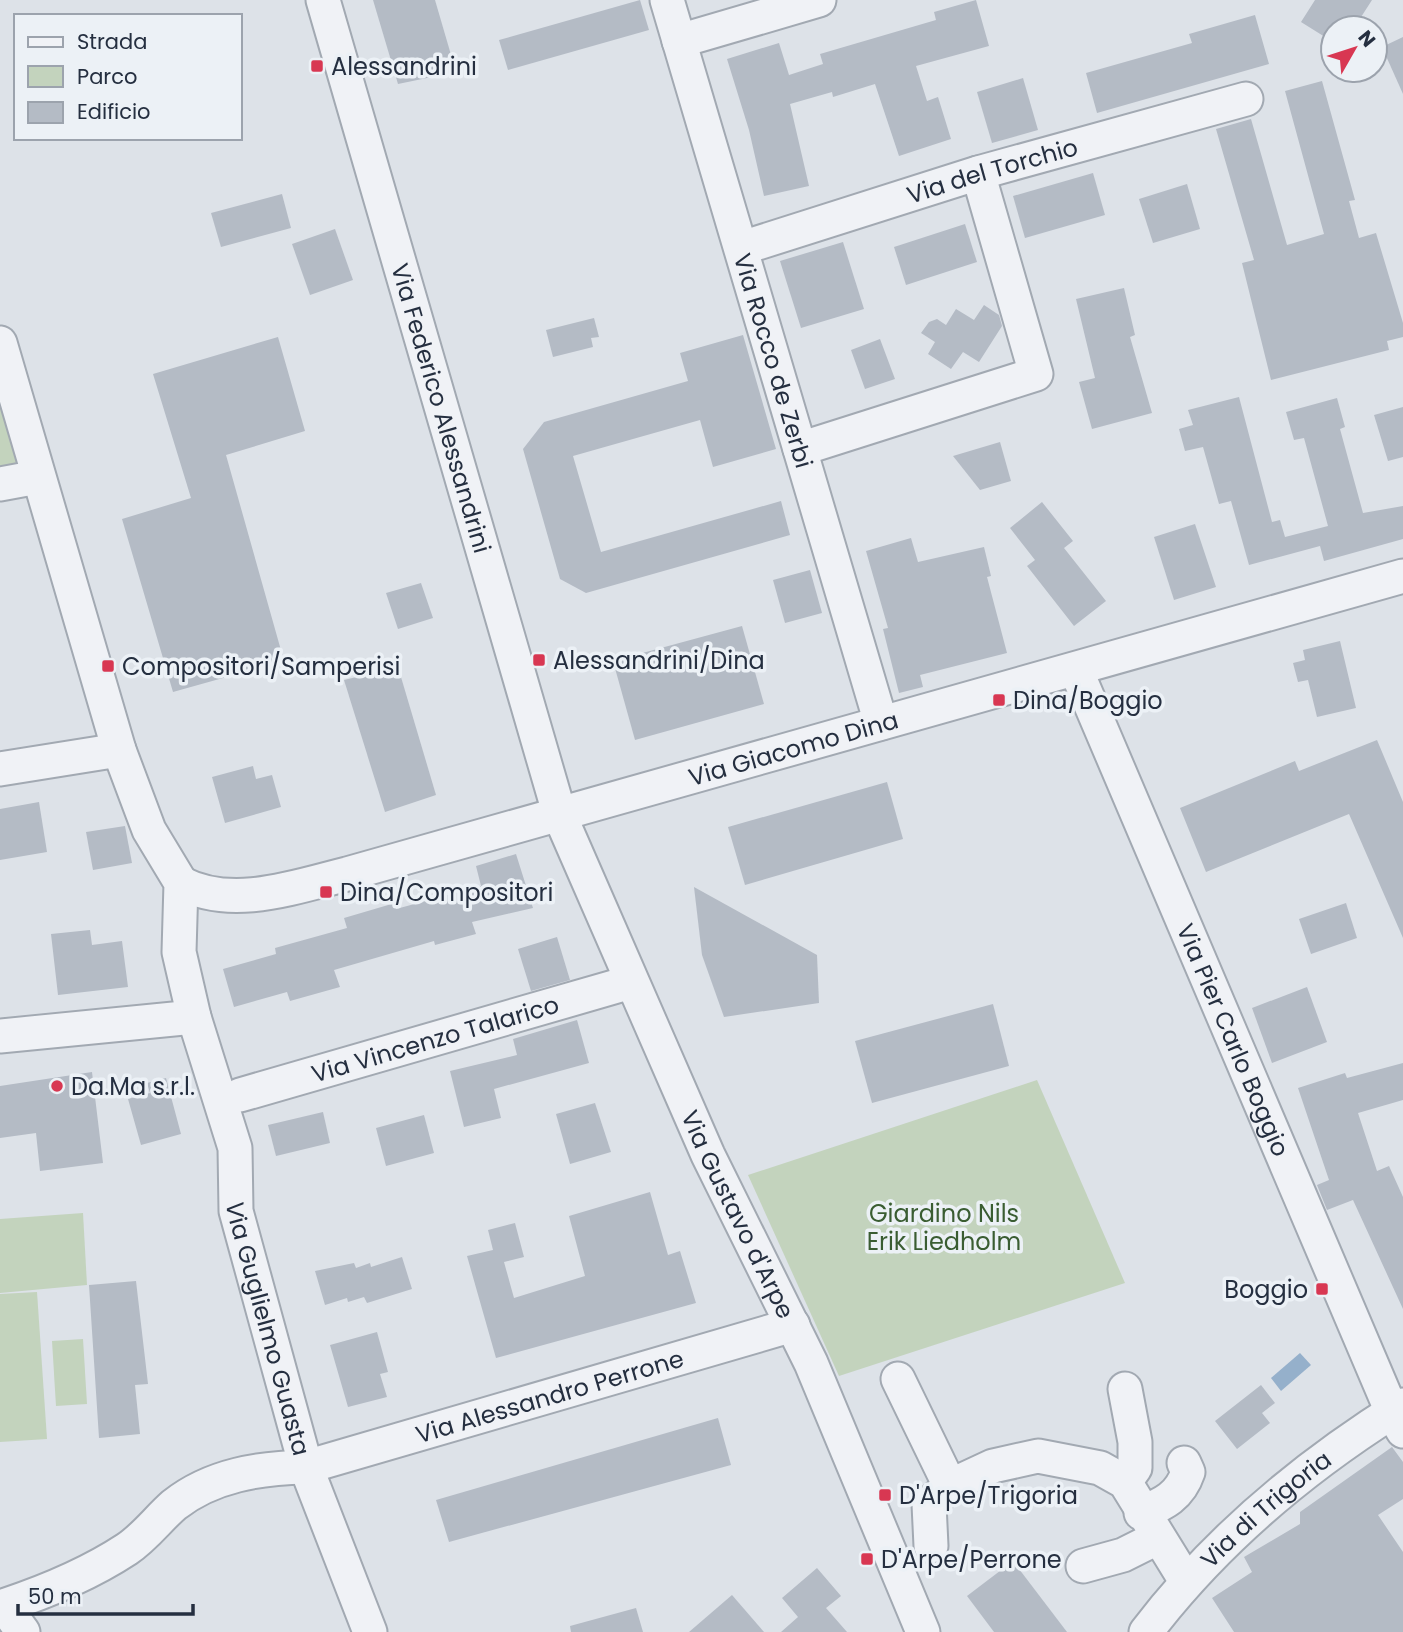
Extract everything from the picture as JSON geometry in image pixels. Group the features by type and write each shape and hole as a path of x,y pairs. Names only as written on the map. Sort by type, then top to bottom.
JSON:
{"street":[{"name":"Via Federico Alessandrini","path":"323,0 560,816"},
{"name":"Via Rocco de Zerbi","path":"667,0 881,723"},
{"path":"679,41 819,0"},
{"name":"Via del Torchio","path":"741,248 978,173 1246,99"},
{"path":"800,449 1036,374 978,173"},
{"path":"0,342 119,750 149,830 181,883"},
{"path":"0,484 38,477"},
{"name":"Via Giacomo Dina","path":"181,883 200,892 222,897 279,890 560,816 1403,576"},
{"name":"Via Pier Carlo Boggio","path":"1076,670 1399,1416"},
{"path":"0,769 119,750"},
{"name":"Via Gustavo d'Arpe","path":"560,816 730,1202 793,1325 918,1626"},
{"name":"Via Guglielmo Guasta","path":"181,883 178,941 194,1017 235,1148 236,1212 306,1467 370,1632"},
{"name":"Via Vincenzo Talarico","path":"240,1095 631,982"},
{"path":"0,1037 194,1017"},
{"name":"Via Alessandro Perrone","path":"9,1615 117,1555 137,1541 175,1505 206,1485 246,1473 306,1467 793,1325"},
{"path":"898,1379 950,1486"},
{"path":"1125,1389 1135,1442 1135,1468 1125,1482"},
{"name":"Via di Trigoria","path":"1146,1632 1214,1550 1274,1498 1399,1416"},
{"path":"931,1546 929,1504 950,1486 993,1466 1038,1456 1100,1468 1125,1482 1149,1525 1186,1581"},
{"path":"1083,1566 1123,1555 1184,1485 1188,1472 1184,1463"}],"green space":[{"path":"0,387 22,456 6,472 0,473"},
{"name":"Giardino Nils Erik Liedholm","path":"1037,1080 1125,1283 839,1376 748,1175"},
{"path":"83,1213 87,1285 0,1293 0,1219"},
{"path":"37,1292 47,1439 0,1442 0,1294"},
{"path":"83,1339 87,1404 56,1406 52,1341"}],"water":[{"path":"1300,1353 1311,1365 1281,1391 1271,1378"}],"building":[{"path":"373,0 435,0 456,72 398,84"},
{"path":"640,0 649,30 508,70 499,40"},
{"path":"976,0 989,46 916,66 927,101 938,97 951,139 899,156 875,84 833,97 832,92 790,104 809,186 764,196 749,130 727,59 779,43 789,75 823,64 820,54 936,20 934,12"},
{"path":"1315,0 1372,0 1363,14 1319,14 1319,33 1301,22"},
{"path":"1255,15 1269,64 1097,113 1086,73 1192,43 1189,34"},
{"path":"1403,37 1403,94 1389,63 1389,44"},
{"path":"1023,78 1038,130 992,143 977,92"},
{"path":"1319,82 1323,84 1355,200 1349,201 1359,238 1376,233 1403,323 1403,337 1387,341 1389,350 1271,380 1242,263 1254,260 1216,129 1251,119 1287,245 1324,234 1285,91"},
{"path":"1093,173 1105,215 1025,238 1013,196"},
{"path":"1187,184 1200,229 1153,243 1139,199"},
{"path":"282,194 291,228 221,247 211,213"},
{"path":"965,224 977,262 906,285 894,247"},
{"path":"335,229 353,280 310,295 292,244"},
{"path":"843,242 864,309 801,328 780,261"},
{"path":"1124,288 1135,335 1130,337 1152,413 1092,429 1079,382 1095,378 1076,299"},
{"path":"984,305 999,315 1002,326 979,362 963,352 951,369 928,354 935,342 921,333 929,322 937,319 946,325 956,309 974,320"},
{"path":"594,318 599,337 591,338 593,347 553,357 546,330"},
{"path":"743,335 776,449 713,467 700,420 573,456 601,552 781,501 790,535 586,593 560,579 523,449 544,422 688,381 680,353"},
{"path":"278,337 305,431 226,455 284,661 173,692 122,519 191,498 153,374"},
{"path":"880,339 895,379 865,389 851,350"},
{"path":"1239,397 1272,522 1280,520 1285,537 1328,526 1304,438 1294,440 1286,412 1337,398 1345,427 1340,429 1363,513 1403,506 1403,539 1324,561 1320,546 1249,565 1231,501 1219,504 1203,447 1185,451 1179,429 1193,425 1188,410"},
{"path":"1403,407 1403,457 1388,461 1374,415"},
{"path":"1000,442 1011,481 980,490 953,456"},
{"path":"1042,502 1073,541 1064,548 1106,601 1074,626 1027,566 1035,560 1010,528"},
{"path":"1195,524 1216,587 1174,600 1154,537"},
{"path":"911,538 918,562 984,547 991,576 987,577 1007,653 920,675 923,687 899,693 883,629 888,628 866,551"},
{"path":"810,570 822,613 785,623 773,580"},
{"path":"421,583 433,618 398,629 386,593"},
{"path":"742,626 764,704 635,740 613,661"},
{"path":"1340,641 1356,708 1317,717 1308,680 1298,682 1293,663 1305,660 1303,650"},
{"path":"398,667 436,795 385,812 344,680"},
{"path":"1377,740 1403,802 1403,938 1349,814 1206,872 1180,808 1295,761 1299,771"},
{"path":"253,766 256,779 272,775 281,807 225,823 212,777"},
{"path":"887,782 903,839 745,885 728,827"},
{"path":"39,802 47,852 0,860 0,809"},
{"path":"125,826 132,863 93,870 86,832"},
{"path":"516,854 533,908 472,922 476,934 435,945 434,941 334,970 340,987 290,1001 287,992 234,1007 223,969 276,954 275,948 347,928 344,918 395,903 396,909 481,886 476,866"},
{"path":"694,887 817,955 819,1003 724,1017 702,955"},
{"path":"1346,903 1357,938 1311,954 1299,919"},
{"path":"90,930 92,945 122,941 128,987 58,995 51,934"},
{"path":"557,937 570,980 531,991 518,949"},
{"path":"1307,987 1327,1042 1272,1063 1252,1008"},
{"path":"993,1004 1009,1066 872,1103 855,1041"},
{"path":"577,1020 589,1063 494,1089 501,1118 464,1127 450,1071 517,1055 513,1039"},
{"path":"1403,1063 1403,1100 1358,1113 1377,1171 1389,1166 1403,1197 1403,1309 1353,1200 1327,1210 1317,1185 1329,1180 1298,1088 1345,1073 1347,1078"},
{"path":"92,1072 103,1163 40,1171 36,1133 0,1138 0,1086"},
{"path":"166,1078 181,1134 141,1145 128,1099 150,1093 147,1083"},
{"path":"595,1103 611,1152 570,1164 556,1114"},
{"path":"323,1112 330,1143 276,1156 268,1125"},
{"path":"424,1115 434,1153 386,1166 376,1128"},
{"path":"650,1192 668,1255 680,1251 696,1303 496,1358 467,1256 493,1250 488,1230 515,1223 524,1257 504,1262 514,1298 585,1276 569,1216"},
{"path":"402,1257 412,1289 367,1303 364,1297 348,1302 347,1298 325,1305 315,1271 354,1263 356,1268 370,1263 371,1267"},
{"path":"136,1281 148,1384 135,1385 140,1434 99,1438 89,1285"},
{"path":"377,1332 388,1372 380,1374 387,1397 348,1407 330,1345"},
{"path":"1261,1385 1275,1403 1262,1413 1270,1423 1237,1449 1215,1421"},
{"path":"718,1418 731,1465 449,1542 436,1500"},
{"path":"1392,1447 1403,1462 1403,1499 1378,1515 1403,1552 1403,1632 1234,1632 1212,1598 1252,1572 1244,1557 1300,1524 1300,1512"},
{"path":"1013,1561 1067,1632 994,1632 967,1596"},
{"path":"817,1568 841,1596 826,1608 847,1632 781,1632 798,1617 782,1598"},
{"path":"732,1595 764,1632 689,1632"},
{"path":"636,1608 643,1632 571,1632 570,1626"}],"place":[{"name":"Alessandrini","path":"317,66"},
{"name":"Alessandrini/Dina","path":"539,660"},
{"name":"Compositori/Samperisi","path":"108,666"},
{"name":"Dina/Boggio","path":"999,700"},
{"name":"Dina/Compositori","path":"326,892"},
{"name":"Da.Ma s.r.l.","path":"57,1086"},
{"name":"Boggio","path":"1322,1289"},
{"name":"D'Arpe/Trigoria","path":"885,1495"},
{"name":"D'Arpe/Perrone","path":"867,1559"}]}
